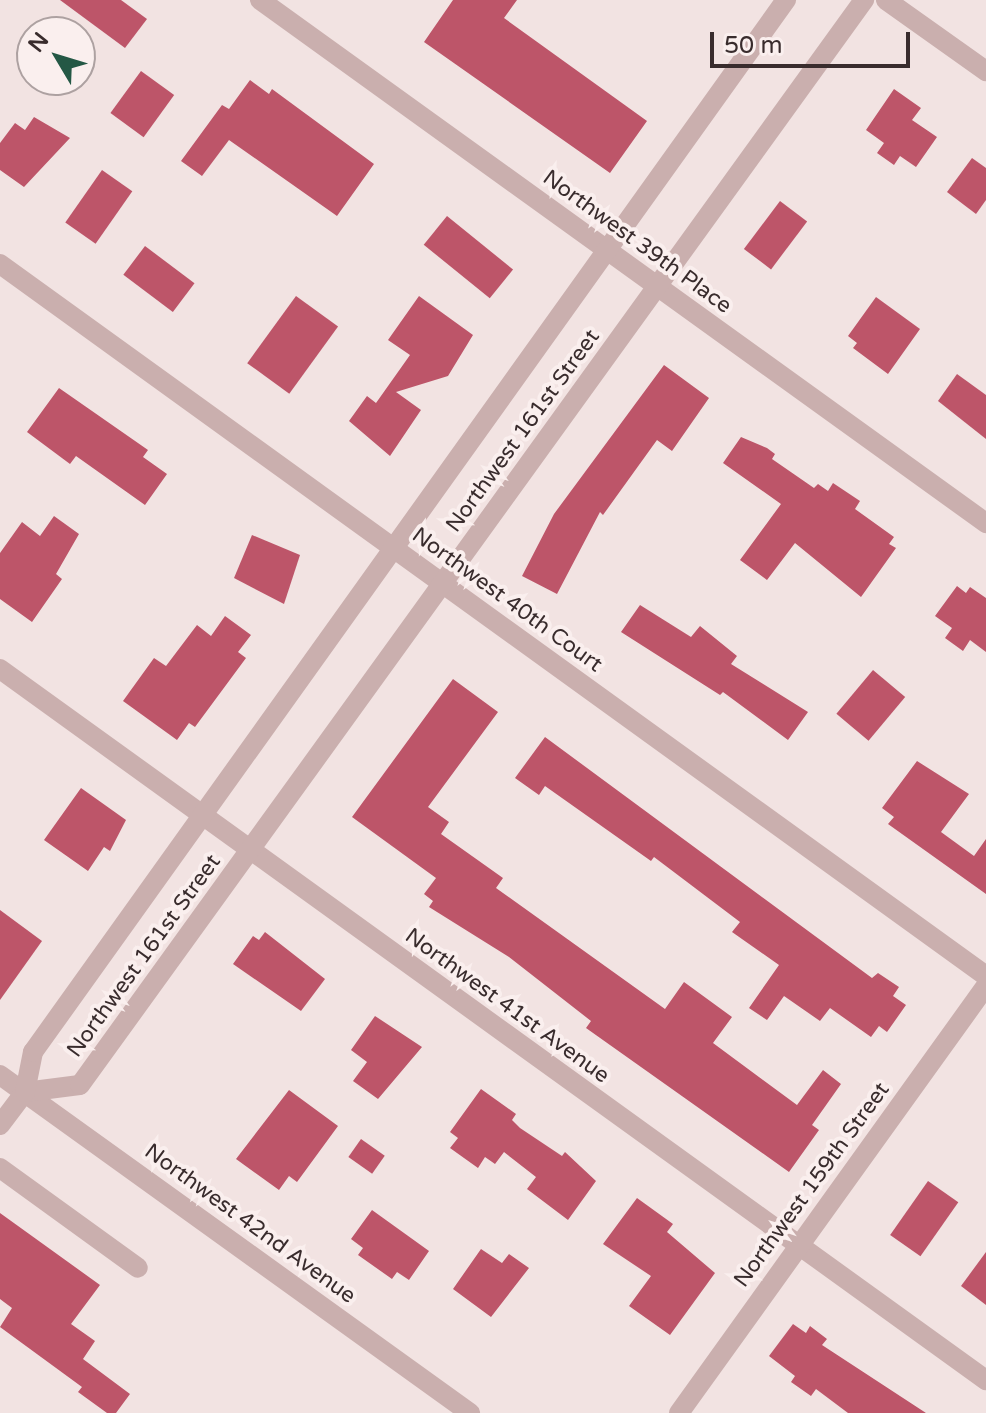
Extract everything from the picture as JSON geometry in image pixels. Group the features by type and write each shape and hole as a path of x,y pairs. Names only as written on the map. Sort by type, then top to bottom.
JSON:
{"street":[{"name":"Northwest 39th Place","path":"260,0 986,523"},
{"name":"Northwest 161st Street","path":"786,0 33,1052 25,1092 80,1085 864,0"},
{"path":"886,0 986,71"},
{"name":"Northwest 40th Court","path":"0,264 986,976"},
{"name":"Northwest 41st Avenue","path":"0,669 986,1380"},
{"name":"Northwest 159th Street","path":"679,1413 986,986"},
{"name":"Northwest 42nd Avenue","path":"0,1075 470,1413"},
{"path":"0,1125 25,1092"},
{"path":"0,1168 138,1268"}],"building":[{"path":"60,0 121,0 147,19 125,48 96,27 96,16 82,16"},
{"path":"453,0 517,0 504,18 647,121 610,173 424,42"},
{"path":"141,71 174,95 144,137 110,113"},
{"path":"250,80 269,94 272,89 374,164 337,216 229,140 202,176 181,161 222,105 229,109"},
{"path":"894,89 921,108 912,120 937,137 916,167 900,156 894,165 877,153 884,143 866,130"},
{"path":"34,117 70,138 24,187 0,170 0,143 15,123 25,130"},
{"path":"972,158 986,168 986,200 976,214 947,192"},
{"path":"102,170 132,191 96,244 65,222"},
{"path":"780,201 807,221 771,269 744,249"},
{"path":"447,216 513,269 490,298 424,245"},
{"path":"145,246 195,283 173,312 123,275"},
{"path":"296,296 338,327 289,394 247,363"},
{"path":"419,296 473,335 448,376 396,392 421,410 390,456 349,421 367,396 376,403 410,355 388,340"},
{"path":"876,297 920,329 888,374 853,348 857,343 848,336"},
{"path":"664,365 709,398 672,451 657,440 603,515 600,512 557,594 522,576 554,514"},
{"path":"957,374 986,395 986,439 938,401"},
{"path":"59,388 148,450 143,457 167,474 145,505 76,456 70,464 27,432"},
{"path":"741,437 767,448 775,454 772,459 814,488 818,484 828,491 833,483 860,501 855,509 894,537 889,544 896,548 861,597 795,543 767,580 740,560 781,504 723,463"},
{"path":"54,516 79,534 56,574 62,579 32,622 0,599 0,553 22,522 40,536"},
{"path":"252,535 300,555 284,604 234,578"},
{"path":"957,586 966,593 970,587 986,598 986,652 970,640 963,651 945,638 952,628 935,616"},
{"path":"640,605 691,637 700,626 737,656 731,664 808,712 788,740 723,692 720,695 621,632"},
{"path":"225,616 251,635 238,652 246,658 195,727 189,723 177,740 123,701 154,658 166,666 197,625 211,636"},
{"path":"873,670 905,697 869,741 836,714"},
{"path":"453,679 498,712 428,807 449,822 441,834 503,878 496,888 665,1009 684,982 732,1017 713,1043 797,1105 823,1070 841,1084 812,1125 819,1130 789,1172 586,1028 591,1021 509,957 429,907 433,901 424,894 436,878 352,817"},
{"path":"545,737 872,978 878,973 899,987 893,996 906,1005 887,1032 879,1026 871,1037 830,1008 820,1021 784,996 767,1020 749,1008 779,965 732,932 740,922 654,857 651,861 545,786 539,795 515,778"},
{"path":"917,761 969,794 941,832 974,856 986,839 986,894 888,824 894,817 882,808"},
{"path":"81,788 126,820 110,851 104,847 88,871 44,840"},
{"path":"0,910 42,941 0,1000"},
{"path":"265,932 325,979 301,1011 233,964 253,936 259,940"},
{"path":"375,1016 422,1047 378,1099 353,1081 367,1062 351,1050"},
{"path":"481,1089 516,1114 512,1120 520,1128 562,1156 565,1152 596,1181 568,1220 527,1189 536,1177 504,1152 495,1164 485,1157 478,1168 450,1148 458,1138 450,1132"},
{"path":"289,1090 338,1126 297,1182 289,1176 279,1190 236,1159"},
{"path":"361,1139 385,1156 372,1174 348,1157"},
{"path":"928,1181 958,1202 920,1256 890,1235"},
{"path":"637,1198 673,1224 667,1232 715,1273 670,1335 629,1306 651,1276 603,1244"},
{"path":"372,1210 429,1251 409,1280 397,1272 392,1279 358,1255 363,1248 351,1239"},
{"path":"0,1213 100,1285 71,1324 95,1341 83,1359 130,1394 116,1413 107,1413 78,1392 82,1387 0,1327 12,1308 0,1299"},
{"path":"481,1249 502,1263 509,1254 529,1268 491,1317 453,1289"},
{"path":"986,1252 986,1305 961,1286"},
{"path":"793,1324 806,1333 810,1326 827,1339 822,1345 926,1413 848,1413 816,1389 811,1396 791,1382 795,1376 769,1356"}]}
